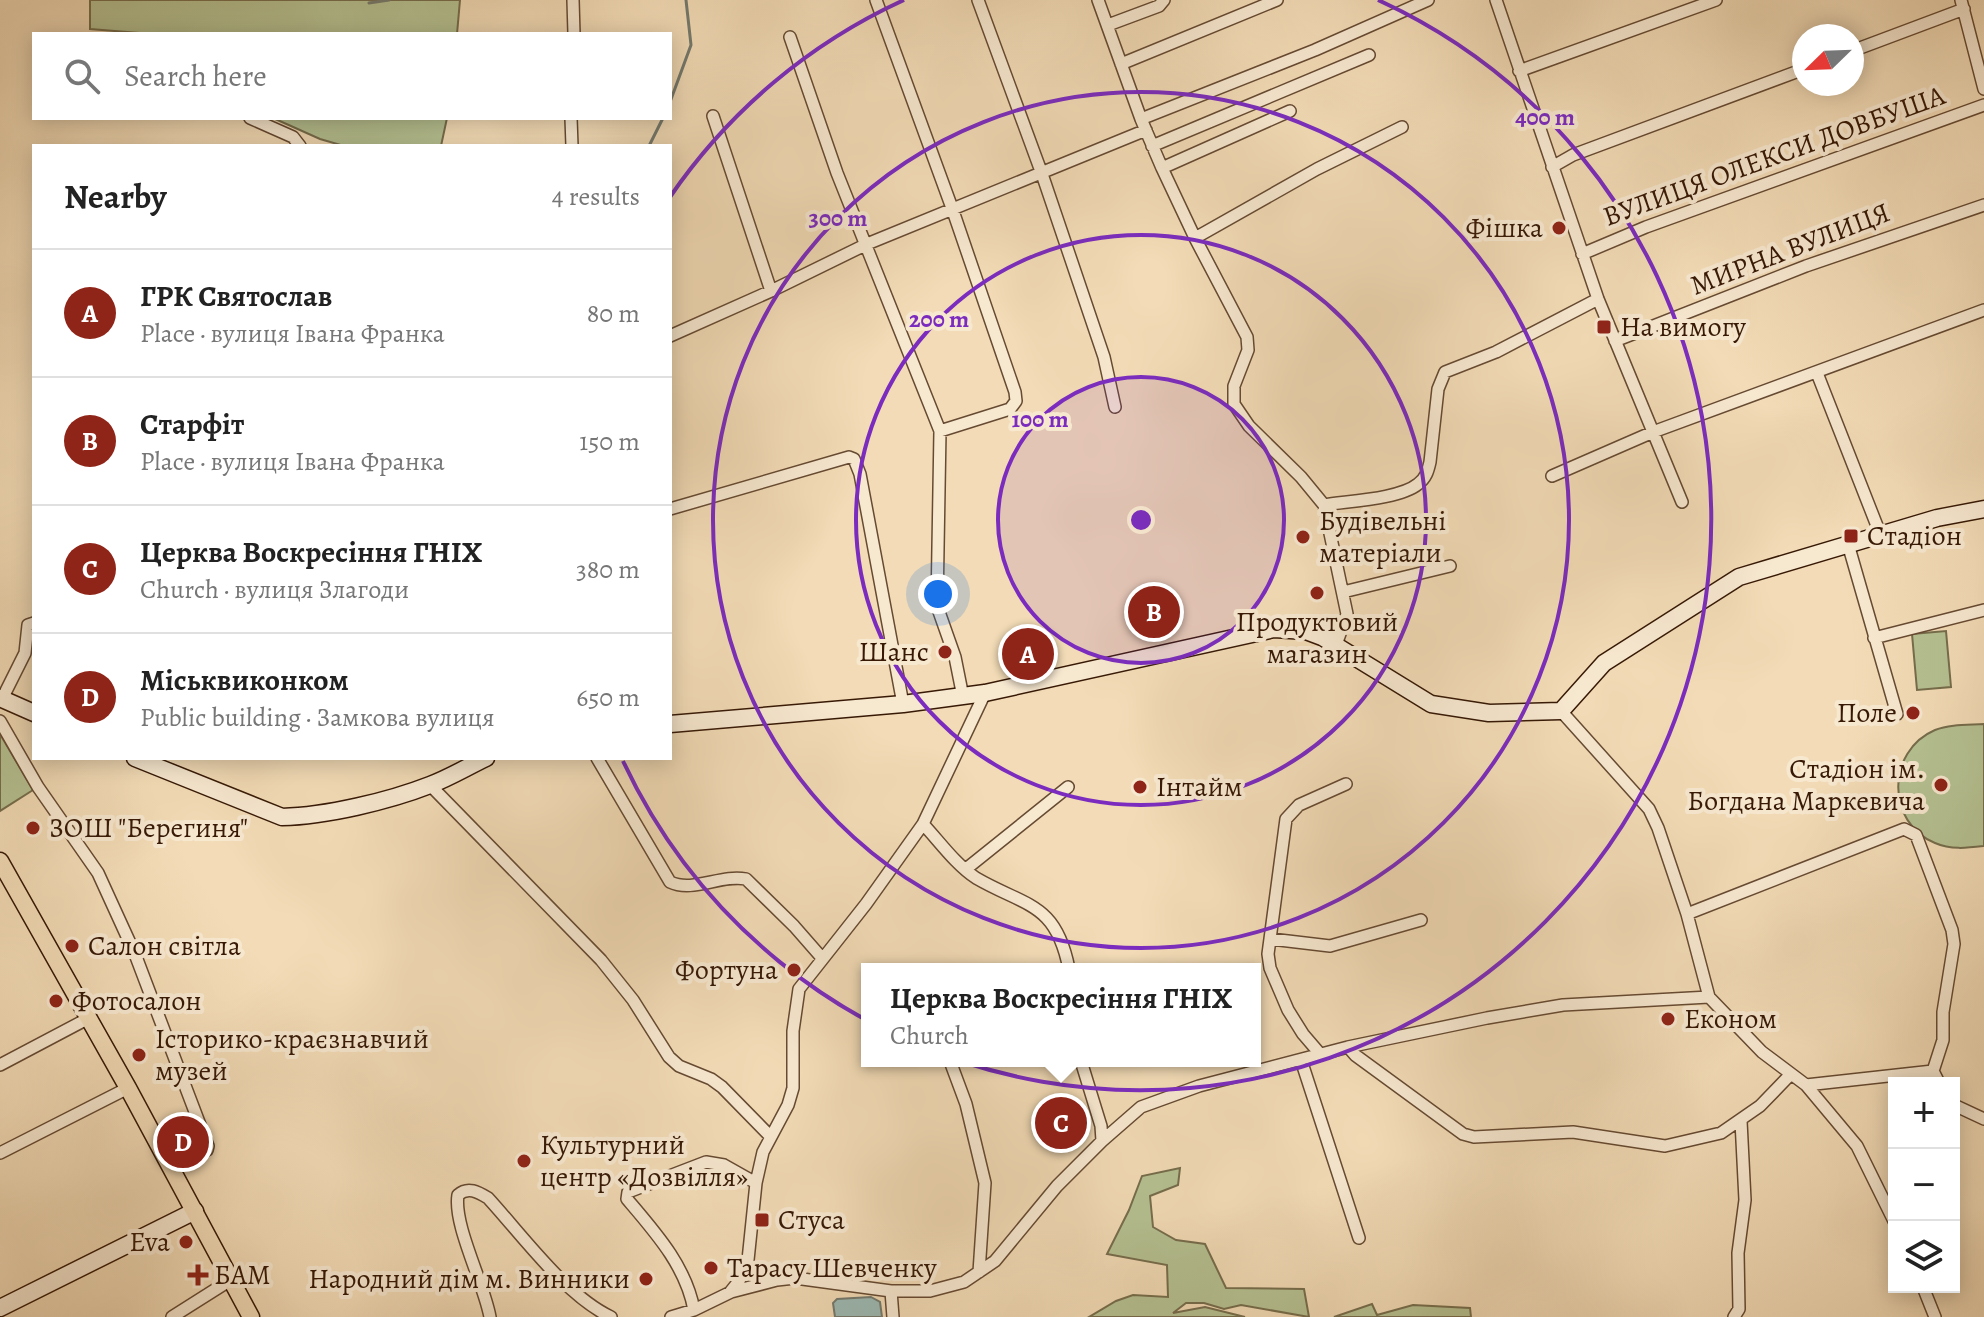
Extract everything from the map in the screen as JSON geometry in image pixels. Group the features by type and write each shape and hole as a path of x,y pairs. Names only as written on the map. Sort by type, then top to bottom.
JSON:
{"main road":[{"path":"0,861 128,1088 251,1317"}],"street":[{"path":"573,0 574,32"},
{"path":"876,0 952,208 1016,401 1010,409 940,431"},
{"path":"978,0 1042,174 1104,357 1115,407"},
{"path":"1098,0 1152,146 1195,238 1247,337 1248,350 1234,386 1234,404 1249,426 1301,477 1324,505 1347,614 1336,645"},
{"path":"1108,25 1159,6 1164,0"},
{"path":"1121,64 1277,0"},
{"path":"672,335 867,244 1042,174 1143,125 1428,0"},
{"path":"1496,0 1598,299 1682,502"},
{"path":"1519,71 1716,0"},
{"path":"1864,46 1963,5 1984,89"},
{"path":"790,37 837,173 940,431 937,606 955,657 963,697"},
{"path":"1152,146 1369,55"},
{"path":"1552,167 1573,155 1792,73"},
{"name":"ВУЛИЦЯ ОЛЕКСИ ДОВБУША","path":"1582,254 1646,227 1984,105"},
{"path":"1162,168 1290,111"},
{"path":"713,116 771,291"},
{"path":"255,120 293,137 298,144"},
{"path":"571,120 572,144"},
{"path":"1195,238 1317,169 1402,127"},
{"name":"МИРНА ВУЛИЦЯ","path":"1615,341 1806,266 1984,205"},
{"path":"1324,505 1399,493 1422,482 1430,462 1438,389 1445,372 1496,352 1598,299"},
{"path":"1552,476 1653,432 1984,310"},
{"path":"1817,373 1881,536"},
{"path":"672,508 849,457 857,462 903,704"},
{"path":"672,724 963,697 1274,629 1306,631 1336,645 1431,704 1489,713 1561,711 1604,663 1739,577 1937,518 1984,509"},
{"path":"1848,544 1897,714"},
{"path":"1343,592 1450,566"},
{"path":"1874,638 1984,610"},
{"path":"32,624 28,625 25,653 1,698 32,712"},
{"path":"731,1292 748,1260 756,1183 763,1152 788,1105 793,1088 793,1031 799,989 866,904 923,824 985,693"},
{"path":"1561,711 1649,809 1687,914 1709,997 1762,1052 1806,1085 1857,1146 1888,1209"},
{"path":"0,721 38,787 98,873 135,954 208,1146 207,1150 171,1167"},
{"path":"145,760 165,764 282,817 308,816 430,785 482,760"},
{"path":"598,760 670,882 686,885 736,877 746,879 822,958"},
{"path":"1321,1055 1303,1034 1277,988 1268,954 1286,819 1299,805 1346,784"},
{"path":"430,785 601,960 633,1000 669,1057 679,1066 722,1087 770,1136"},
{"path":"966,869 1068,787"},
{"path":"923,824 975,877 1030,903 1050,920 1058,930 1068,963"},
{"path":"1687,914 1904,829 1916,835 1954,935 1943,1012 1943,1040 1933,1071 1936,1077"},
{"path":"1271,939 1330,946 1421,920"},
{"path":"671,1317 731,1292 795,1278 891,1291 947,1288 995,1261 1057,1186 1141,1107 1232,1077 1348,1047 1563,1005 1709,997"},
{"path":"0,1065 89,1018"},
{"path":"1348,1047 1463,1134 1474,1137 1573,1132 1665,1146 1721,1133 1741,1121 1790,1075"},
{"path":"1301,1060 1359,1238"},
{"path":"952,1067 966,1104 985,1183 979,1272"},
{"path":"1083,1067 1097,1109 1102,1141"},
{"path":"1806,1085 1933,1071"},
{"path":"0,1153 128,1088"},
{"path":"1960,1108 1984,1119"},
{"path":"1734,1317 1739,1309 1738,1253 1745,1200 1741,1121"},
{"path":"694,1310 691,1293 681,1271 663,1242 627,1199 628,1192 706,1162 724,1165 756,1183"},
{"path":"490,1317 458,1213 458,1195 468,1190 488,1198 568,1286 589,1305 611,1317"},
{"path":"0,1308 195,1211"},
{"path":"172,1317 232,1279"},
{"path":"891,1291 893,1317"},
{"path":"1925,1293 1935,1317"}],"green space":[{"path":"90,0 460,0 457,32 127,32 90,29"},
{"path":"277,120 447,120 441,144 337,144"},
{"path":"1946,631 1951,687 1917,690 1912,634"},
{"name":"Стадіон ім. Богдана Маркевича","path":"1984,724 1984,846 1953,848 1935,843 1919,833 1907,820 1901,804 1898,787 1907,754 1919,740 1935,730"},
{"path":"0,734 33,790 0,811"},
{"path":"1180,1168 1178,1185 1150,1196 1153,1227 1176,1240 1205,1244 1226,1288 1304,1289 1309,1317 1241,1305 1224,1309 1204,1303 1186,1303 1173,1313 1205,1307 1245,1317 1089,1317 1133,1295 1168,1297 1167,1265 1107,1254 1142,1176"},
{"path":"1372,1304 1377,1315 1413,1305 1470,1308 1471,1317 1334,1317"}],"water":[{"path":"871,1297 880,1302 882,1317 835,1317 833,1303 837,1299"}],"waterway":[{"path":"369,3 389,0"},
{"path":"672,97 691,45 686,0"},
{"path":"650,144 662,120"}],"place":[{"name":"Фішка","path":"1559,228"},
{"name":"На вимогу","path":"1604,327"},
{"name":"Стадіон","path":"1851,536"},
{"name":"Будівельні матеріали","path":"1303,537"},
{"name":"Продуктовий магазин","path":"1317,593"},
{"name":"Старфіт","path":"1154,612"},
{"name":"Шанс","path":"945,652"},
{"name":"ГРК Святослав","path":"1028,654"},
{"name":"Поле","path":"1913,713"},
{"name":"Стадіон ім. Богдана Маркевича","path":"1941,785"},
{"name":"Інтайм","path":"1140,787"},
{"name":"ЗОШ \"Берегиня\"","path":"33,828"},
{"name":"Салон світла","path":"72,946"},
{"name":"Фортуна","path":"794,970"},
{"name":"Фотосалон","path":"56,1001"},
{"name":"Економ","path":"1668,1019"},
{"name":"Історико-краєзнавчий музей","path":"139,1055"},
{"name":"Церква Воскресіння ГНІХ","path":"1061,1123"},
{"name":"Міськвиконком","path":"183,1142"},
{"name":"Культурний центр «Дозвілля»","path":"524,1161"},
{"name":"Стуса","path":"762,1220"},
{"name":"Eva","path":"186,1242"},
{"name":"Тарасу Шевченку","path":"711,1268"},
{"name":"БАМ","path":"198,1275"},
{"name":"Народний дім м. Винники","path":"646,1279"}]}
